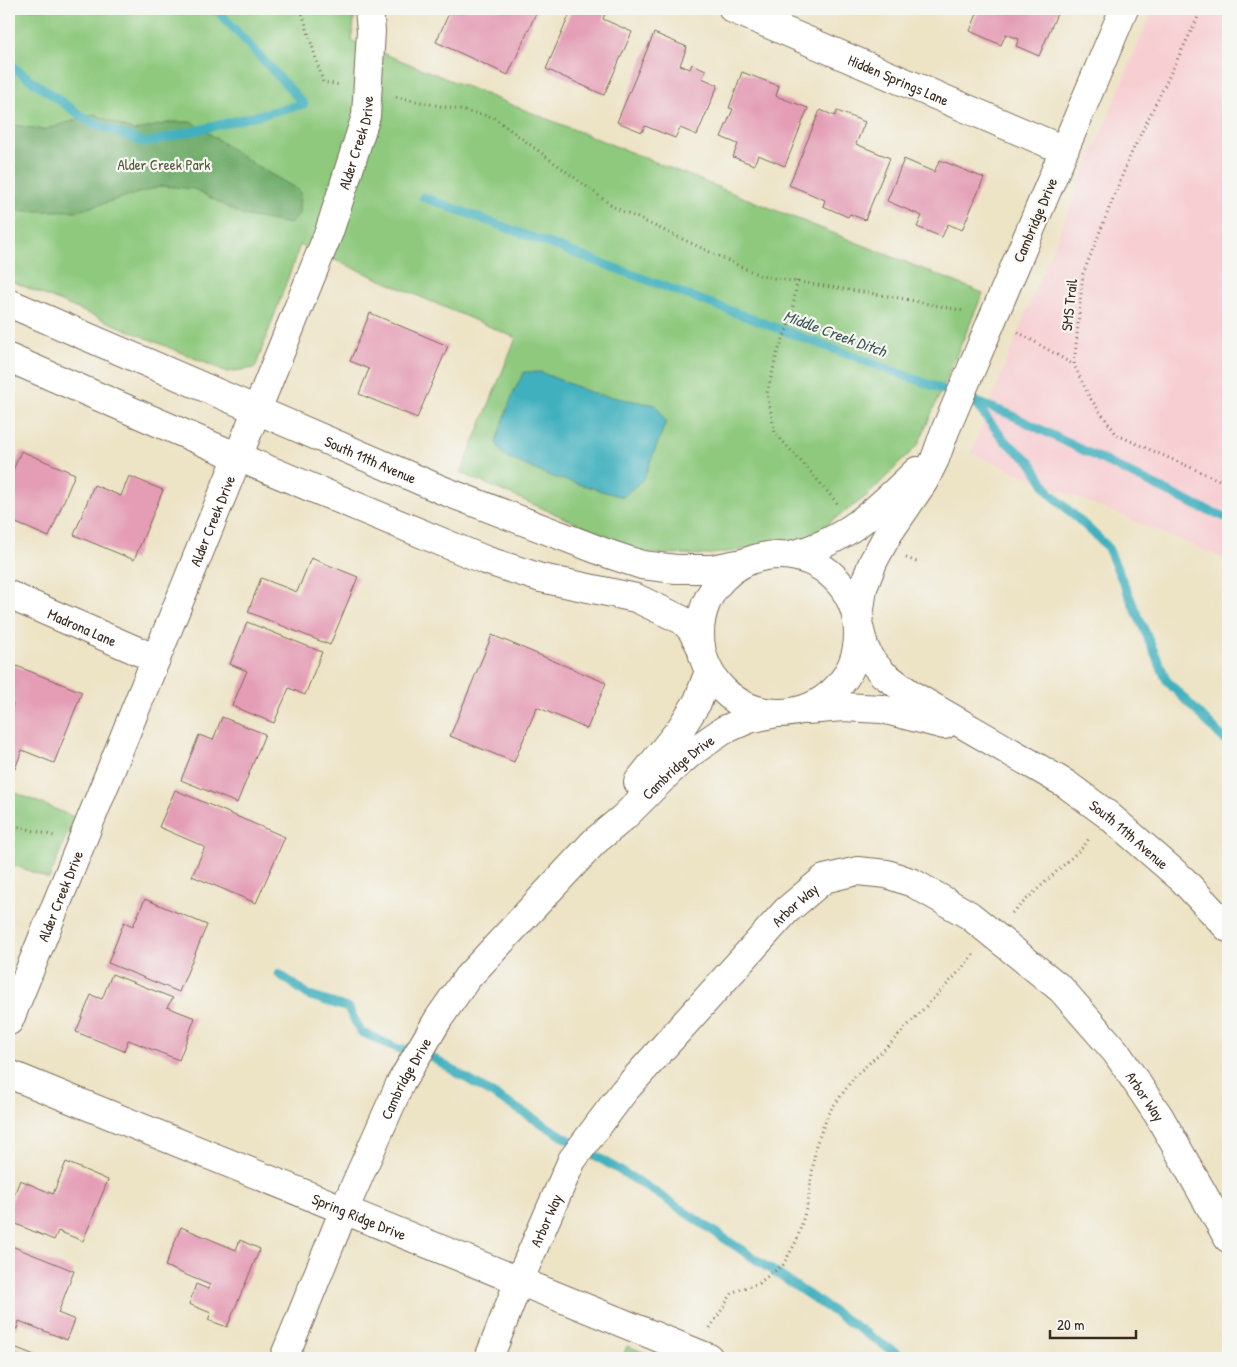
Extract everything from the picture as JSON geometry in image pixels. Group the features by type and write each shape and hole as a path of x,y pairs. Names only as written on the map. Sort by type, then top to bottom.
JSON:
{"street":[{"name":"Alder Creek Drive","path":"9,1021 329,232 366,116 371,31 369,9"},
{"name":"Hidden Springs Lane","path":"733,9 1064,150"},
{"name":"Cambridge Drive","path":"858,623 863,588 880,548 924,481 935,459 944,431 1124,9"},
{"name":"South 11th Avenue","path":"9,302 442,490 642,565 676,570 712,569 743,563 766,555 791,555 815,562 835,577 850,597 864,646 870,659 883,674 912,695 1066,784 1108,815 1183,880 1228,928"},
{"name":"South 11th Avenue","path":"9,358 238,457 485,560 541,578 636,598 682,620 691,629 705,659 726,693 749,708 776,713 843,707 882,709 942,724 985,738 1016,755"},
{"name":"Cambridge Drive","path":"791,555 825,544 856,526 920,468 944,431"},
{"name":"South 11th Avenue","path":"705,659 701,622 708,598 723,578 743,563"},
{"name":"Madrona Lane","path":"9,595 156,659"},
{"name":"South 11th Avenue","path":"803,710 828,697 846,676 857,651 858,623"},
{"name":"Cambridge Drive","path":"594,842 618,806 681,728 698,701 705,659"},
{"name":"Cambridge Drive","path":"284,1358 344,1210 400,1084 439,1018 467,978 594,842 624,817 692,752 724,730 750,719 776,713"},
{"name":"Arbor Way","path":"488,1358 572,1160 624,1090 786,911 824,879 857,871 888,874 913,883 969,915 1061,989 1116,1052 1159,1116 1228,1238"},
{"name":"Spring Ridge Drive","path":"9,1074 704,1356"}],"path":[{"path":"301,9 322,82 493,118 614,207 761,276 894,297 993,317 1074,365 1090,398 1116,435 1228,484"},
{"name":"SMS Trail","path":"1074,365 1083,274 1130,156 1202,9"},
{"path":"797,281 791,319 778,354 768,393 774,433 808,469 856,526"},
{"path":"880,548 917,562"},
{"path":"704,1356 712,1323 733,1292 760,1283 783,1265 797,1240 808,1202 816,1145 829,1112 856,1075 889,1045 955,976 992,933 1084,846 1108,815"},
{"path":"9,824 81,843"}],"shaded area":[{"path":"1153,9 1228,9 1228,560 971,453 1027,310"}],"green space":[{"name":"Alder Creek Park","path":"9,9 355,9 352,41 983,293 918,445 868,495 802,542 705,555 645,553 461,473 516,338 300,245 255,368 227,372 9,280"},
{"name":"Alder Creek Park","path":"94,114 134,131 172,122 192,122 255,165 300,191 299,214 290,224 242,215 194,189 162,186 78,211 9,210 9,124 44,130"},
{"path":"9,790 74,817 49,879 9,863"},
{"path":"627,1346 659,1358 622,1358"}],"water":[{"path":"524,372 540,372 595,394 656,405 666,422 644,478 623,497 547,475 504,456 496,442 513,393"}],"building":[{"path":"446,9 538,9 508,75 436,42 450,11"},
{"path":"572,9 593,9 605,14 603,19 632,32 604,95 546,69"},
{"path":"979,9 1059,9 1039,56 1016,46 1019,39 1006,34 1001,45 970,31"},
{"path":"654,33 687,47 680,65 690,69 692,64 706,70 702,78 718,85 697,135 680,128 675,138 645,126 642,132 617,122"},
{"path":"742,72 779,86 776,96 808,108 785,166 758,155 754,165 733,157 738,144 721,137 733,109 729,108"},
{"path":"820,110 835,116 837,111 865,122 856,144 890,158 865,220 850,214 848,217 823,206 825,200 789,185"},
{"path":"904,159 934,172 940,160 984,178 962,230 948,224 942,237 917,227 922,216 887,201"},
{"path":"370,313 448,346 417,418 359,394 369,369 350,361"},
{"path":"21,451 75,474 49,537 9,520 9,480"},
{"path":"129,476 163,490 134,560 74,535 94,485 121,496"},
{"path":"311,558 358,577 330,645 248,612 261,578 297,592"},
{"path":"247,622 322,652 305,695 289,688 274,723 232,706 247,671 230,664"},
{"path":"492,635 606,683 587,729 537,707 514,762 450,736"},
{"path":"9,663 82,692 54,763 22,750 15,769 9,767 9,714 13,704 9,702"},
{"path":"222,717 265,734 237,803 181,780 199,735 213,740"},
{"path":"175,790 285,837 256,903 192,876 205,847 159,827"},
{"path":"145,899 207,925 179,992 108,963 124,922 133,926"},
{"path":"112,974 173,998 167,1007 195,1018 179,1060 128,1040 124,1051 76,1032 91,995 102,999"},
{"path":"66,1162 108,1180 83,1241 58,1231 54,1240 9,1221 9,1208 20,1180 53,1194"},
{"path":"181,1227 236,1250 240,1240 260,1249 227,1327 208,1320 211,1313 189,1304 196,1284 208,1289 210,1285 165,1266"},
{"path":"9,1245 74,1271 58,1313 75,1320 67,1340 19,1321 17,1329 9,1326"},
{"path":"9,1345 42,1358 9,1358"}],"waterway":[{"path":"9,62 17,70 90,122 145,143 304,104 216,9"},
{"name":"Middle Creek Ditch","path":"423,197 1009,414 1197,506 1228,518"},
{"path":"974,402 1005,441 1030,461 1050,493 1107,546 1167,681 1228,743"},
{"path":"279,974 310,996 348,1008 361,1032 401,1050 416,1048 649,1188 903,1358"}]}
